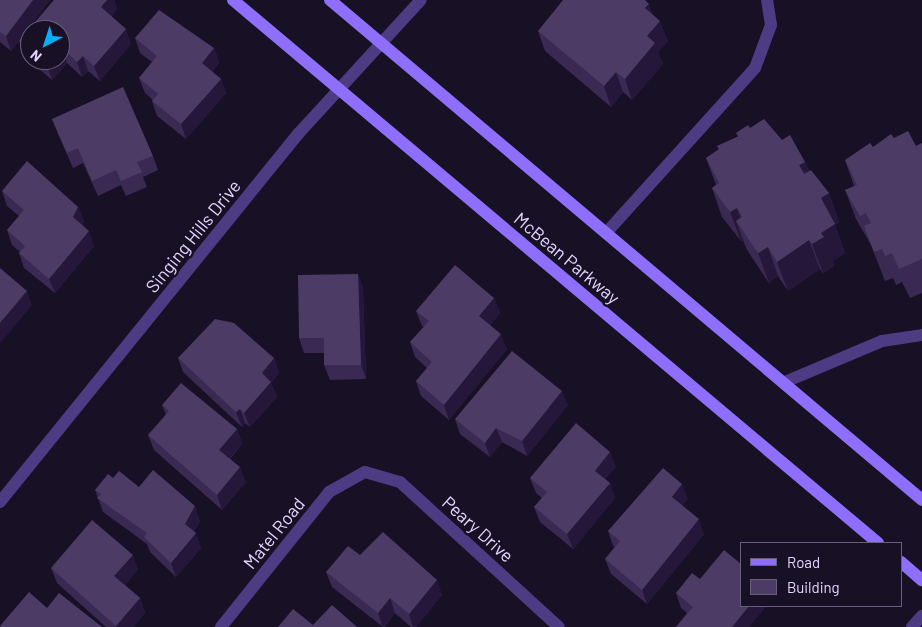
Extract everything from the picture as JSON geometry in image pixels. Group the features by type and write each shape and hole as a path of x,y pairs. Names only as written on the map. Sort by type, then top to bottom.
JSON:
{"main road":[{"name":"McBean Parkway","path":"233,0 340,88 877,542"},
{"path":"330,0 606,234 785,382 922,500"},
{"path":"902,563 922,580"}],"street":[{"name":"Singing Hills Drive","path":"0,502 299,133 383,44 421,0"},
{"path":"606,234 755,68 771,25 767,0"},
{"path":"785,382 882,341 922,334"},
{"name":"Matel Road","path":"221,627 329,492 365,472"},
{"name":"Peary Drive","path":"365,472 400,482 559,627"},
{"path":"912,627 922,616"}],"building":[{"path":"0,0 33,0 6,36 0,32"},
{"path":"54,0 107,0 101,7 126,29 94,66 83,56 77,62 70,55 70,20 37,20"},
{"path":"563,0 645,0 649,4 645,8 660,21 647,36 655,43 625,79 616,72 604,86 538,31"},
{"path":"159,10 214,48 202,63 221,79 181,124 152,101 158,94 139,78 157,56 135,38"},
{"path":"123,87 153,156 137,162 142,172 121,181 116,170 92,181 78,148 67,153 52,119"},
{"path":"764,119 782,140 790,135 805,162 799,165 804,174 811,170 829,193 821,198 835,224 821,233 824,237 812,244 809,240 777,262 768,247 758,253 736,221 742,217 737,208 730,212 712,188 719,183 706,158 719,149 717,146 739,136 736,133 748,125 750,128"},
{"path":"908,131 916,146 922,143 922,259 899,269 892,253 885,256 882,249 874,252 864,226 871,223 866,213 860,216 845,190 857,185 845,160 870,143 873,147 891,134 894,138"},
{"path":"27,161 78,207 73,217 89,231 49,279 19,253 25,246 7,230 24,210 2,191"},
{"path":"455,265 494,298 479,316 501,334 444,405 416,381 432,362 410,342 429,321 416,311"},
{"path":"0,268 27,291 0,323"},
{"path":"358,274 361,365 324,365 324,338 299,338 298,275"},
{"path":"215,319 234,323 274,358 262,373 271,382 244,413 240,409 236,412 178,358"},
{"path":"512,351 562,391 522,441 496,428 485,443 455,419"},
{"path":"181,383 237,429 219,450 240,467 217,495 148,435 169,411 162,405"},
{"path":"576,423 610,452 595,471 610,483 567,534 534,507 547,492 530,478"},
{"path":"663,468 682,484 672,497 699,519 642,590 605,559 620,541 608,531"},
{"path":"153,470 195,506 185,524 196,533 171,563 144,537 147,533 97,498 101,494 95,490 108,474 113,478 119,471 139,487"},
{"path":"92,520 133,555 114,576 140,598 116,626 51,568"},
{"path":"383,532 437,580 409,614 390,598 378,613 326,572 348,546 360,555"},
{"path":"724,550 740,563 740,607 748,607 732,627 676,627 693,607 676,593 692,573 700,579"},
{"path":"29,592 47,608 59,593 102,627 0,626"},
{"path":"332,605 357,627 278,627 293,609 313,625"}]}
